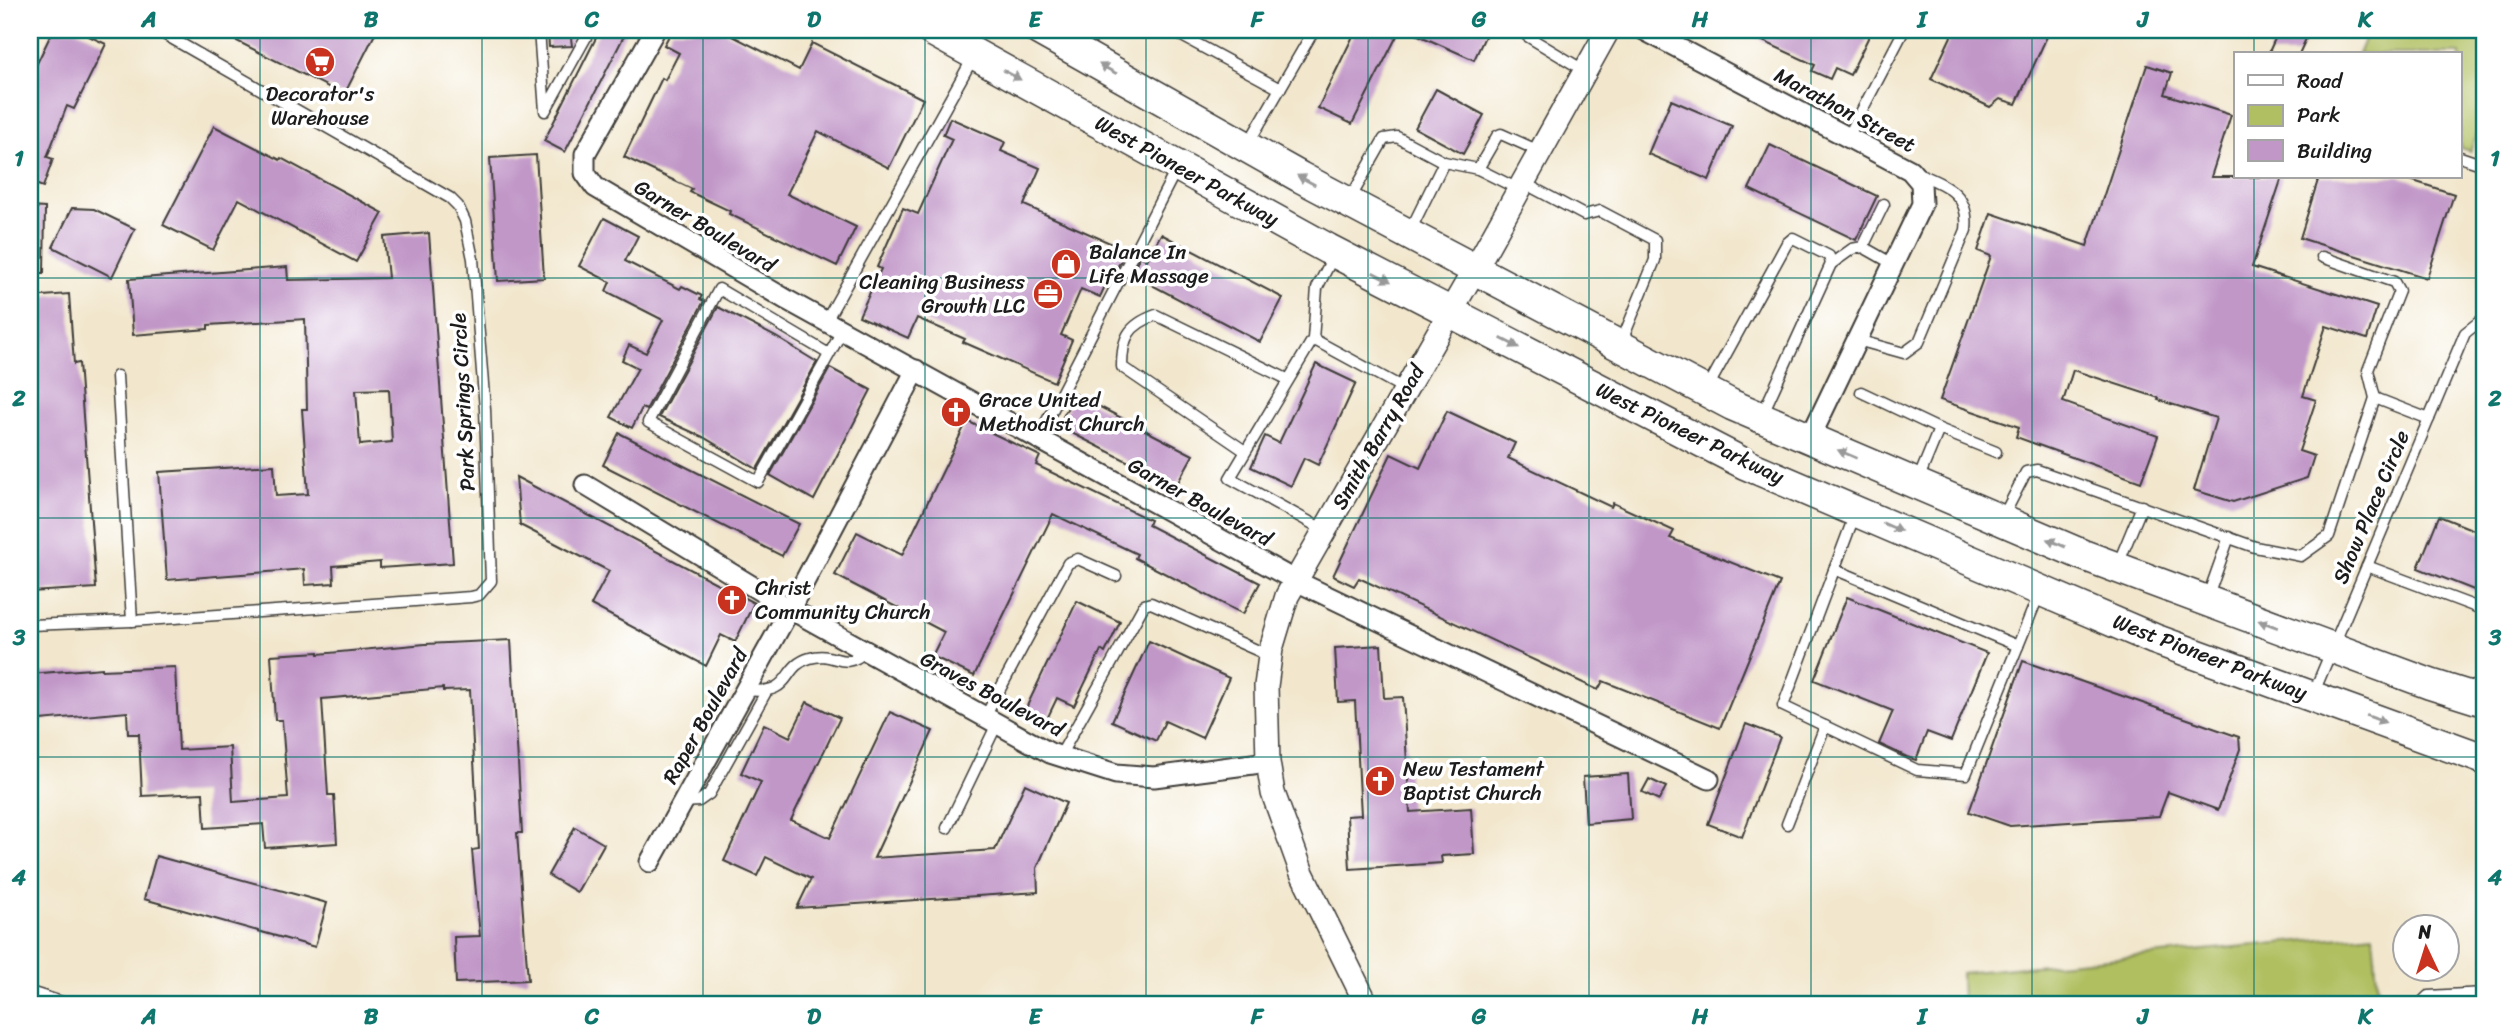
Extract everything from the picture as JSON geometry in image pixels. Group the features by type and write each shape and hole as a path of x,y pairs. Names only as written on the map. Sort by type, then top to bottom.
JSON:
{"main road":[{"name":"West Pioneer Parkway","path":"931,30 1335,253 1745,464 2154,639 2484,759"},
{"path":"1051,33 1246,147 1408,235 1761,417 2116,567 2332,648 2484,701"}],"street":[{"name":"Garner Boulevard","path":"655,30 585,154 585,173 595,187 834,326 1296,581 1709,779"},
{"name":"Smith Barry Road","path":"1367,1005 1302,873 1273,793 1268,762 1266,686 1270,656 1287,597 1608,30"},
{"name":"Marathon Street","path":"1644,30 1910,170 1921,183 1922,204 1810,438"},
{"name":"Raper Boulevard","path":"650,862 790,609 916,370"},
{"name":"Graves Boulevard","path":"585,485 790,609 1050,753 1116,774 1154,777 1268,762"}],"lane":[{"name":"Park Springs Circle","path":"30,625 132,621 471,597 480,594 491,580 485,409 474,273 464,221 458,206 450,198 157,30"},
{"path":"539,30 545,111 590,30"},
{"path":"1171,30 1280,89"},
{"path":"1246,147 1314,30"},
{"path":"1530,30 1527,36 1585,71"},
{"path":"1848,136 1904,30"},
{"path":"829,354 719,289 648,422 758,482 829,354 834,326 975,54"},
{"path":"1478,169 1497,136 1502,134 1540,152"},
{"path":"1348,202 1384,139 1397,137 1444,162 1478,169 1584,215 1600,211 1655,240 1656,260 1620,346"},
{"path":"2462,158 2484,165"},
{"path":"1408,235 1444,162"},
{"path":"1038,438 1178,166"},
{"path":"1857,340 1904,353 1919,342 1966,230 1968,214 1962,200 1953,190 1910,170"},
{"path":"1863,247 1884,204"},
{"path":"1706,391 1787,243 1793,237 1829,256 1831,264"},
{"path":"1761,417 1831,264 1852,249 1863,247 1893,264"},
{"path":"1325,530 1230,478 1313,339 1317,288 1335,253"},
{"path":"2001,520 2026,472 2037,470 2255,547 2301,556 2329,536 2375,398 2368,370 2399,291 2394,282 2322,257"},
{"path":"1245,451 1122,368 1122,345 1136,322 1156,315 1287,379"},
{"name":"Show Place Circle","path":"2312,696 2465,333 2484,318"},
{"path":"1313,339 1406,389"},
{"path":"117,376 132,621"},
{"path":"1861,392 1996,452"},
{"path":"2375,398 2428,419"},
{"path":"1917,484 1940,429"},
{"path":"2116,567 2142,506"},
{"path":"1857,512 1783,706 1917,770 1966,774 2041,591"},
{"path":"2206,601 2228,537"},
{"path":"947,828 991,720 1068,563 1078,559 1116,576"},
{"path":"2367,566 2484,610"},
{"path":"1834,569 2018,646"},
{"path":"1060,756 1144,605 1151,603 1270,656"},
{"path":"745,690 766,692 780,686 795,668 808,658 828,657 844,662 855,661 866,651"},
{"path":"683,802 699,801 709,794 766,692"},
{"path":"1787,824 1825,726"},
{"path":"30,992 71,1005"},
{"path":"2419,1005 2428,996 2484,993"}],"green space":[{"path":"2368,30 2484,30 2484,134 2478,132 2470,151 2462,149 2462,52 2359,52"},
{"path":"2373,934 2379,1005 1962,1005 1961,973"}],"building":[{"path":"53,30 76,30 106,44 74,109 67,106 47,157 53,159 43,187 30,182 30,78"},
{"name":"Decorator's Warehouse","path":"215,30 377,30 344,95"},
{"path":"548,30 570,30 572,46 549,47"},
{"path":"600,30 627,30 565,152 544,141"},
{"path":"672,30 721,30 799,70 812,43 923,99 889,168 818,131 787,194 856,227 837,266 729,214 730,211 690,192 692,189 624,157 662,78 665,80 679,53 664,45"},
{"path":"1356,30 1400,30 1352,124 1318,108"},
{"path":"1407,30 1488,30 1474,60"},
{"path":"1739,30 1872,30 1850,75 1835,68 1830,79 1812,71 1815,65"},
{"path":"1954,30 2050,30 2016,104 2000,99 1990,107 1931,79"},
{"path":"2279,30 2310,30 2300,52 2269,52"},
{"path":"2147,65 2172,73 2165,94 2231,115 2211,177 2282,178 2252,267 2377,307 2367,339 2326,326 2303,396 2316,400 2299,451 2314,456 2307,478 2233,502 2194,490 2216,418 2073,370 2063,402 2158,436 2141,482 2016,437 2019,427 1940,400 1991,256 1978,251 1991,213 2087,246"},
{"path":"1436,89 1484,115 1463,154 1415,128"},
{"path":"1671,100 1732,126 1709,180 1648,154"},
{"path":"950,118 1005,142 1001,151 1040,168 1024,205 1126,250 1117,268 1114,266 1100,297 1081,289 1061,335 1072,340 1054,382 963,342 965,339 917,318 908,338 859,316 881,269 877,267 903,208 918,214 952,139 943,135"},
{"path":"214,126 280,160 281,158 383,213 356,262 239,199 213,250 163,225"},
{"path":"1770,145 1877,196 1856,240 1749,189"},
{"path":"536,155 544,278 498,281 490,158"},
{"path":"2319,178 2404,178 2454,194 2427,278 2300,238"},
{"path":"30,207 45,208 44,273 30,273"},
{"path":"72,208 94,209 135,229 112,277 53,247"},
{"path":"604,218 638,236 625,261 680,289 682,286 702,296 700,299 704,301 646,410 642,408 632,428 611,417 638,368 622,360 629,345 646,353 663,320 606,291 610,282 579,266"},
{"path":"429,233 453,563 380,568 380,562 333,566 334,583 305,585 304,569 167,580 159,472 274,465 276,496 308,494 302,409 307,409 305,319 208,325 208,329 133,335 129,279 287,267 288,280 388,278 384,237","holes":["389,389 392,442 360,445 356,390"]},
{"path":"1161,234 1283,298 1260,342 1131,274 1140,256 1147,260"},
{"path":"69,294 74,364 79,363 96,588 30,592 30,540 34,540 30,439 30,297"},
{"path":"718,307 817,362 757,469 703,437 659,417"},
{"path":"1316,364 1356,383 1318,465 1304,458 1291,486 1251,467 1265,436 1279,443"},
{"path":"830,368 871,390 814,500 770,475"},
{"path":"1075,394 1193,455 1176,486 1058,426"},
{"path":"1447,411 1515,443 1508,458 1611,507 1613,503 1674,531 1670,538 1780,582 1720,728 1603,681 1598,690 1359,578 1354,586 1333,576 1391,454 1420,468"},
{"path":"967,421 1040,456 1036,465 1150,520 1148,525 1260,583 1243,614 1135,558 1137,554 1053,514 974,676 932,656 944,632 835,575 857,532 902,555"},
{"path":"619,433 799,524 782,556 603,465"},
{"path":"516,477 754,603 735,642 721,635 706,666 591,605 609,571 520,525"},
{"path":"2439,516 2484,534 2484,594 2418,568"},
{"path":"1847,597 1987,653 1951,741 1927,732 1916,760 1907,757 1879,744 1893,711 1814,680"},
{"path":"1077,601 1120,622 1105,653 1101,650 1074,706 1057,698 1047,719 1026,708"},
{"path":"511,640 522,833 517,833 528,980 456,983 454,937 480,936 472,850 479,849 470,690 443,691 443,688 322,699 328,795 334,795 337,843 265,848 263,824 205,828 203,793 142,796 139,734 128,734 127,712 30,721 30,674 102,668 175,667 179,750 230,747 233,802 288,798 282,720 275,720 271,655"},
{"path":"1149,641 1229,678 1202,738 1165,721 1156,741 1112,721"},
{"path":"1381,645 1384,698 1403,697 1410,812 1471,808 1474,854 1441,856 1442,863 1350,869 1347,816 1361,815 1355,701 1338,702 1335,648"},
{"path":"2023,661 2239,737 2240,749 2218,810 2168,792 2159,816 2010,826 1969,812"},
{"path":"807,702 840,718 791,820 830,838 890,712 933,731 874,858 995,850 1025,784 1066,803 1037,868 1038,892 797,908 811,879 766,857 757,876 724,861 761,782 741,773 764,724 790,737"},
{"path":"1746,724 1780,737 1742,837 1708,824"},
{"path":"1628,774 1631,819 1586,823 1583,777"},
{"path":"1649,779 1666,787 1659,800 1642,792"},
{"path":"575,827 604,844 577,892 548,875"},
{"path":"156,856 327,903 315,947 144,899"}],"place":[{"name":"Decorator's Warehouse","path":"320,62"},
{"name":"Balance In Life Massage","path":"1066,264"},
{"name":"Cleaning Business Growth LLC","path":"1048,294"},
{"name":"Grace United Methodist Church","path":"956,412"},
{"name":"Christ Community Church","path":"732,600"},
{"name":"New Testament Baptist Church","path":"1380,781"}]}
